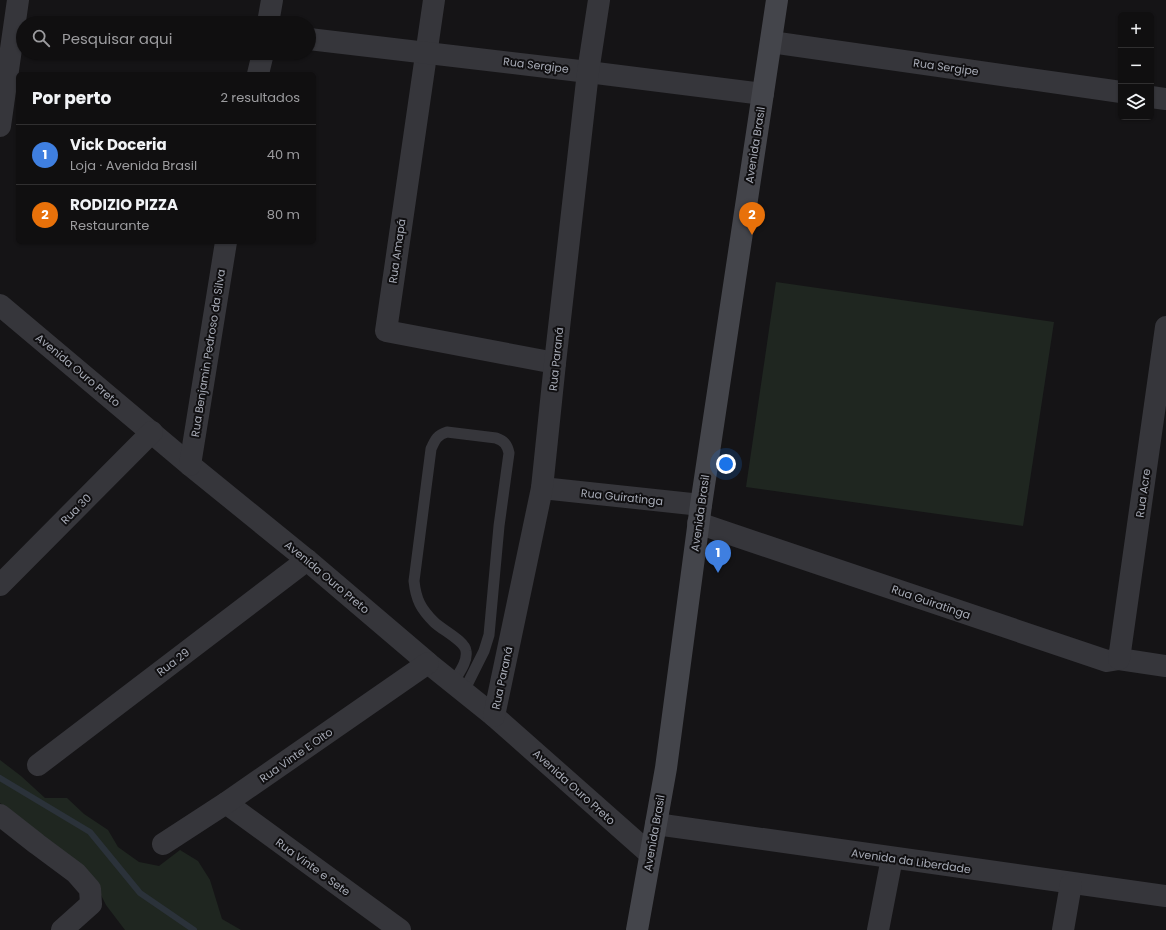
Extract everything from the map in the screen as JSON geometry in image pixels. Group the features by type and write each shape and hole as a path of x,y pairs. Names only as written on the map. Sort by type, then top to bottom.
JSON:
{"main road":[{"name":"Avenida Brasil","path":"637,930 666,768 700,514 777,0"}],"street":[{"path":"17,16 18,0"},
{"path":"269,16 272,0"},
{"name":"Rua Amapá","path":"434,0 386,331 555,363"},
{"name":"Rua Paraná","path":"494,716 542,488 588,72 599,0"},
{"path":"7,118 16,21"},
{"name":"Rua Sergipe","path":"316,40 763,94"},
{"name":"Rua Sergipe","path":"771,42 1118,92"},
{"path":"258,72 261,60"},
{"path":"1154,97 1166,99"},
{"name":"Rua Benjamin Pedroso da Silva","path":"190,465 226,244"},
{"name":"Avenida Ouro Preto","path":"2,311 308,560 428,663 494,716 650,854"},
{"name":"Rua Acre","path":"1119,659 1166,327"},
{"name":"Rua 30","path":"0,585 152,432"},
{"name":"Rua Guiratinga","path":"542,488 700,514 1107,661 1119,659 1166,666"},
{"name":"Rua 29","path":"38,765 308,560"},
{"name":"Rua Vinte E Oito","path":"163,844 226,803 428,663"},
{"name":"Rua Vinte e Sete","path":"226,803 400,930"},
{"path":"0,814 76,873 90,889 91,904 62,930"},
{"name":"Avenida da Liberdade","path":"656,824 1071,884 1166,896"},
{"path":"878,930 892,858"},
{"path":"1063,930 1071,884"}],"lane":[{"path":"447,432 496,438 504,441 508,447 509,453 499,526 489,635 484,650 458,687 467,652 464,645 435,623 422,607 416,595 414,581 431,449 435,440 440,434 447,432"}],"shaded area":[{"path":"776,282 1054,322 1023,526 746,487"},
{"path":"0,760 21,776 45,798 67,798 84,814 108,830 118,847 139,862 159,866 180,850 198,861 210,880 222,919 241,930 125,930 106,905 95,883 0,803"}],"waterway":[{"path":"0,778 90,832 140,893 194,930"}],"place":[{"name":"RODIZIO PIZZA","path":"752,235"},
{"name":"Vick Doceria","path":"718,573"}]}
